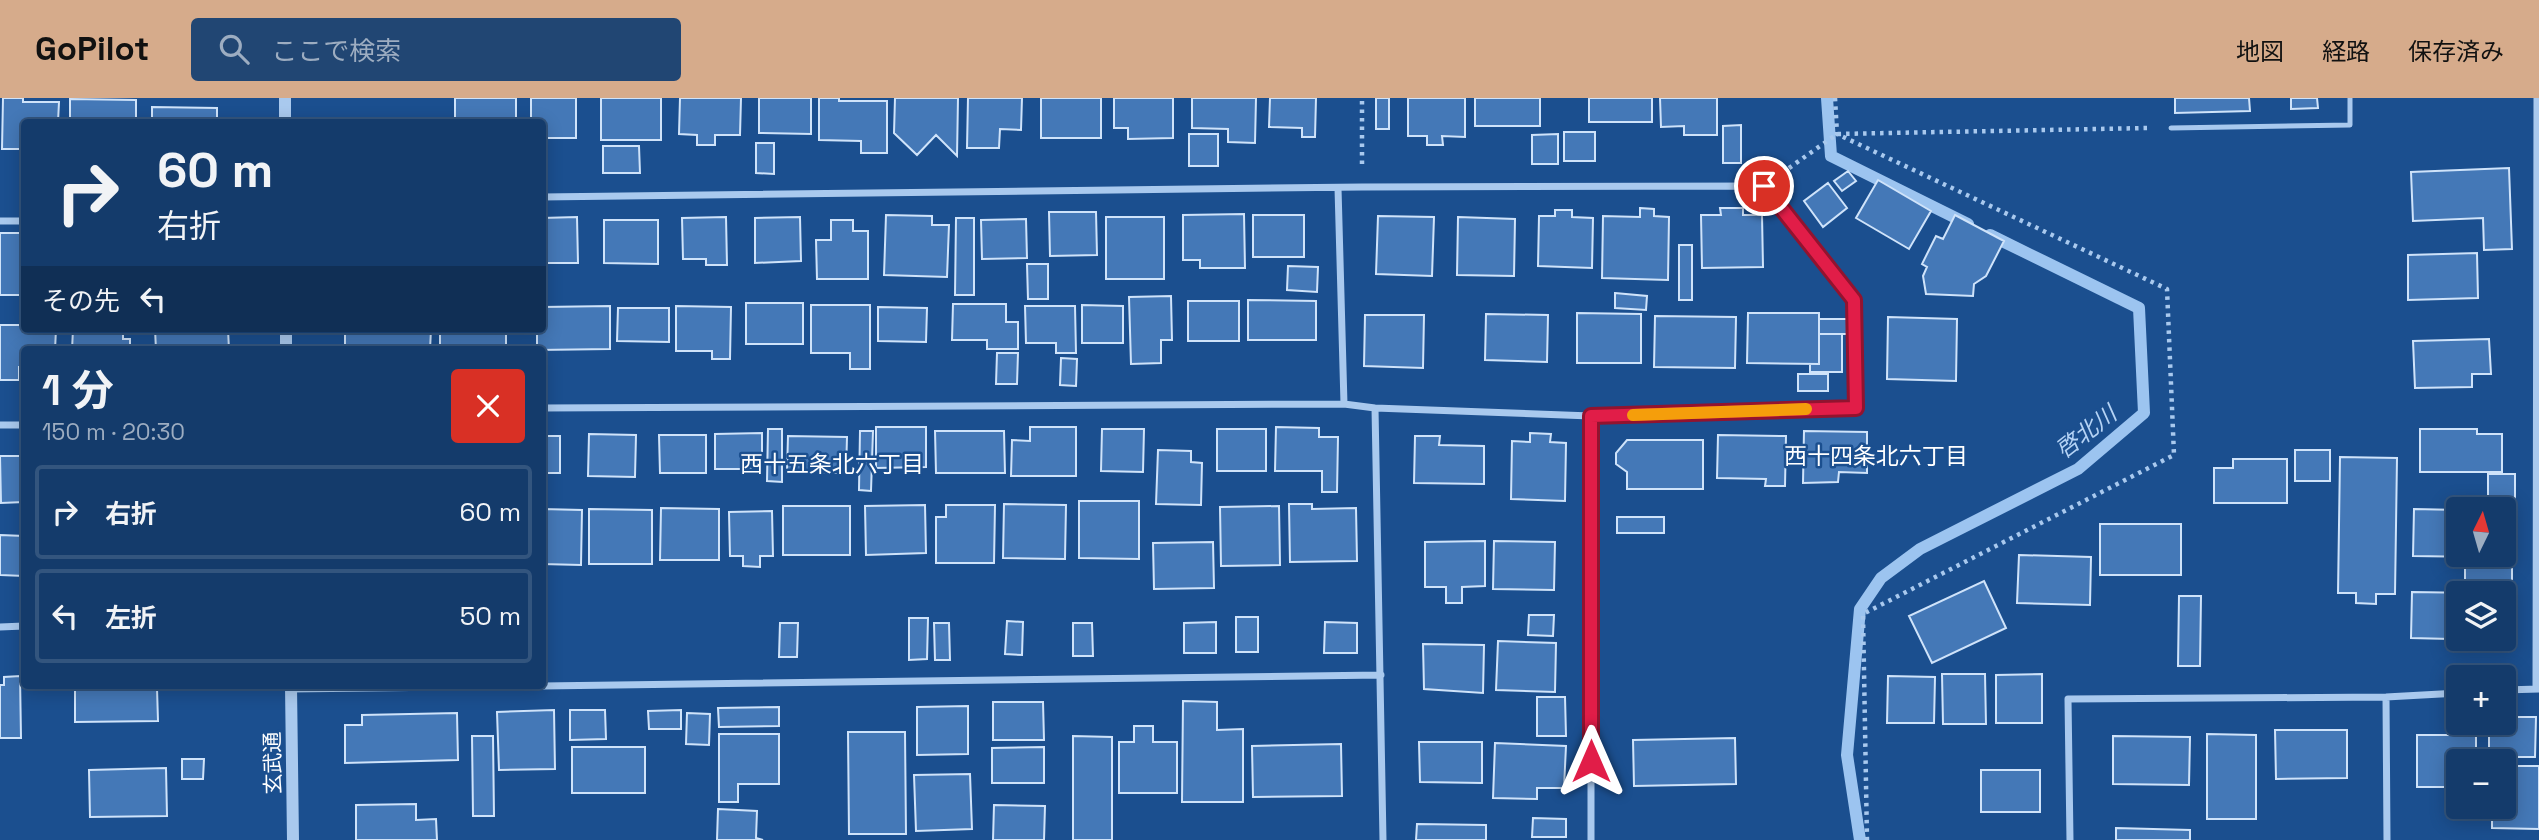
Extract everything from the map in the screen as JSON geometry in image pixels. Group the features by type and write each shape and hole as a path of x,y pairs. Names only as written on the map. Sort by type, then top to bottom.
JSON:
{"street":[{"path":"285,98 285,119"},
{"path":"2516,690 2538,689 2536,98"},
{"path":"546,197 1362,187 1764,186 1854,300 1856,408 1591,416 1375,408 1344,404 546,408"},
{"path":"1338,188 1344,404"},
{"path":"0,221 21,221"},
{"path":"1375,408 1383,840"},
{"path":"1591,416 1591,840"},
{"path":"0,425 21,425"},
{"path":"0,626 21,626"},
{"path":"546,686 1381,675"},
{"name":"玄武通","path":"291,689 293,840"},
{"path":"2070,840 2068,699 2446,694"},
{"path":"2386,696 2387,840"}],"lane":[{"path":"2171,128 2350,125 2350,98"}],"path":[{"path":"1362,98 1362,187"},
{"path":"1835,98 1837,134"},
{"path":"1764,186 1837,134 2171,128"},
{"path":"1837,134 2166,289 2173,427 2174,455 1863,614 1867,840"}],"building":[{"path":"3,98 23,98 23,102 59,102 58,119 21,119 21,149 2,149"},
{"path":"455,98 516,98 516,119 455,119"},
{"path":"531,98 576,98 576,138 546,138 546,119 531,119"},
{"path":"601,98 661,98 661,140 601,140"},
{"path":"680,98 741,98 740,135 715,135 715,145 697,145 697,135 679,134"},
{"path":"759,98 811,98 811,134 759,133"},
{"path":"819,98 839,98 839,101 887,101 887,153 861,153 861,141 819,140"},
{"path":"895,98 958,98 957,156 936,135 917,155 894,133"},
{"path":"968,98 1022,98 1021,130 1000,129 999,148 967,148"},
{"path":"1041,98 1101,98 1101,138 1041,138"},
{"path":"1114,98 1173,98 1173,138 1128,139 1128,128 1114,128"},
{"path":"1192,98 1256,98 1255,143 1228,142 1228,129 1192,128"},
{"path":"1270,98 1316,98 1315,137 1302,137 1302,128 1269,127"},
{"path":"1376,98 1389,98 1389,129 1376,129"},
{"path":"1408,98 1465,98 1465,137 1442,136 1443,145 1427,145 1427,136 1408,136"},
{"path":"1475,98 1540,98 1540,126 1475,126"},
{"path":"1589,98 1652,98 1652,122 1589,122"},
{"path":"1660,98 1717,98 1717,135 1684,135 1684,126 1661,127"},
{"path":"2175,98 2249,98 2250,111 2175,113"},
{"path":"2291,98 2317,98 2318,108 2291,109"},
{"path":"70,99 136,100 136,119 70,119"},
{"path":"152,107 217,108 217,119 152,119"},
{"path":"1741,125 1741,163 1723,163 1723,126"},
{"path":"1564,132 1595,132 1595,161 1564,161"},
{"path":"1189,134 1218,134 1218,166 1189,166"},
{"path":"1558,134 1558,164 1532,164 1532,135"},
{"path":"756,143 774,143 774,174 756,173"},
{"path":"603,146 639,146 640,173 603,173"},
{"path":"2509,168 2512,249 2484,250 2483,218 2413,221 2411,172"},
{"path":"1848,171 1856,181 1842,191 1834,181"},
{"path":"1878,180 1931,211 1909,249 1856,218"},
{"path":"1828,183 1847,208 1823,227 1804,201"},
{"path":"1640,208 1654,209 1654,216 1669,217 1668,280 1602,278 1603,216 1640,217"},
{"path":"1720,208 1743,208 1743,215 1762,215 1763,267 1702,268 1701,215 1721,215"},
{"path":"1555,210 1572,210 1572,217 1593,218 1592,268 1538,266 1539,216 1555,216"},
{"path":"1049,212 1096,212 1097,255 1050,256"},
{"path":"1244,214 1245,268 1200,268 1200,260 1183,260 1183,215"},
{"path":"886,215 932,216 932,225 949,225 947,277 884,275"},
{"path":"1253,215 1304,215 1304,257 1253,257"},
{"path":"1955,215 2004,241 1986,276 1974,284 1973,296 1926,294 1923,276 1927,267 1922,264 1936,236 1943,239"},
{"path":"1378,216 1434,217 1432,276 1376,274"},
{"path":"577,217 578,263 546,263 546,218"},
{"path":"726,217 727,265 706,265 706,259 683,259 682,218"},
{"path":"800,217 801,261 755,263 755,218"},
{"path":"1106,217 1164,217 1164,279 1106,279"},
{"path":"1458,217 1515,219 1514,276 1457,275"},
{"path":"956,218 974,218 974,295 955,295"},
{"path":"1026,219 1027,258 982,259 981,220"},
{"path":"604,220 658,220 658,264 604,263"},
{"path":"831,220 853,220 853,231 868,231 868,279 817,279 816,240 831,240"},
{"path":"0,233 21,233 21,295 0,295"},
{"path":"1679,245 1692,245 1692,300 1679,300"},
{"path":"2477,253 2478,298 2408,300 2408,255"},
{"path":"1027,264 1048,264 1048,299 1028,299"},
{"path":"1288,266 1318,267 1317,292 1287,290"},
{"path":"1615,293 1647,296 1646,310 1615,308"},
{"path":"1171,296 1172,340 1161,340 1161,363 1131,364 1129,297"},
{"path":"1248,300 1316,301 1316,340 1248,340"},
{"path":"1188,301 1239,301 1239,341 1188,341"},
{"path":"746,303 803,303 803,344 746,344"},
{"path":"953,304 1006,304 1006,322 1018,322 1018,349 987,349 987,340 952,340"},
{"path":"811,305 870,305 870,369 850,369 850,353 811,353"},
{"path":"1082,305 1123,306 1123,343 1082,343"},
{"path":"610,306 610,349 546,350 546,346 537,346 537,333 546,333 546,307"},
{"path":"676,306 731,307 730,359 712,359 712,351 676,351"},
{"path":"1025,306 1075,306 1076,353 1056,353 1056,343 1026,343"},
{"path":"878,307 927,308 926,342 878,341"},
{"path":"618,308 669,308 669,342 617,341"},
{"path":"1577,313 1641,314 1641,363 1577,363"},
{"path":"1748,313 1819,313 1819,364 1747,363"},
{"path":"1486,314 1548,315 1547,362 1485,360"},
{"path":"1365,315 1424,315 1423,368 1364,366"},
{"path":"1655,316 1736,317 1735,368 1654,367"},
{"path":"1888,317 1957,319 1956,381 1887,379"},
{"path":"1819,319 1853,319 1853,334 1819,334"},
{"path":"0,325 21,325 21,333 56,333 55,346 21,346 19,380 0,380"},
{"path":"73,333 123,333 123,339 130,339 130,346 72,346"},
{"path":"155,333 228,333 229,346 156,346"},
{"path":"345,333 431,333 430,346 345,346"},
{"path":"440,333 506,333 506,346 440,346"},
{"path":"1819,334 1842,334 1842,372 1810,372 1810,364 1819,364"},
{"path":"2489,339 2491,374 2472,374 2472,387 2415,388 2413,341"},
{"path":"997,353 1018,353 1017,384 996,384"},
{"path":"1061,358 1077,359 1076,386 1060,385"},
{"path":"1798,374 1828,374 1828,391 1798,391"},
{"path":"876,427 926,427 926,467 876,468"},
{"path":"1030,427 1076,427 1076,476 1011,476 1012,440 1030,441"},
{"path":"1276,427 1319,428 1319,437 1338,437 1337,492 1322,492 1322,471 1275,471"},
{"path":"768,429 782,429 782,482 767,481"},
{"path":"1102,429 1144,429 1143,472 1101,471"},
{"path":"1217,429 1266,429 1266,471 1217,471"},
{"path":"2420,429 2477,429 2477,434 2502,434 2502,472 2420,472"},
{"path":"860,431 873,431 871,491 859,490"},
{"path":"935,431 1004,431 1005,473 936,473"},
{"path":"1804,431 1867,432 1867,473 1839,472 1838,482 1803,483"},
{"path":"762,433 762,469 715,469 715,434"},
{"path":"1530,433 1551,434 1550,442 1566,443 1565,501 1511,499 1512,441 1530,442"},
{"path":"589,434 636,435 635,477 588,476"},
{"path":"659,435 706,435 706,473 660,473"},
{"path":"1718,435 1786,436 1785,486 1765,486 1766,479 1717,478"},
{"path":"546,436 560,436 560,473 546,473"},
{"path":"788,436 847,437 846,473 787,471"},
{"path":"1415,436 1440,436 1439,445 1484,446 1484,484 1414,483"},
{"path":"1627,440 1703,440 1703,489 1627,489 1627,472 1616,464 1616,453"},
{"path":"1158,450 1191,451 1191,462 1202,463 1201,505 1156,504"},
{"path":"2295,450 2330,450 2330,481 2295,481"},
{"path":"0,456 21,456 21,502 1,503"},
{"path":"2340,457 2397,458 2395,594 2376,594 2376,604 2356,603 2356,593 2338,593"},
{"path":"2233,459 2287,459 2287,503 2214,503 2214,468 2233,468"},
{"path":"2488,474 2515,474 2515,497 2488,497"},
{"path":"1079,501 1139,501 1139,559 1079,558"},
{"path":"1004,504 1066,505 1065,559 1003,558"},
{"path":"1289,504 1312,504 1312,509 1356,508 1357,561 1290,562"},
{"path":"925,505 926,553 866,555 865,506"},
{"path":"946,505 995,505 994,563 936,563 936,517 946,517"},
{"path":"783,506 850,506 850,555 783,555"},
{"path":"1279,506 1280,565 1221,566 1220,507"},
{"path":"661,508 719,509 719,560 660,560"},
{"path":"546,509 582,510 581,565 546,564"},
{"path":"589,509 652,510 652,564 589,564"},
{"path":"2414,509 2446,510 2446,556 2413,556"},
{"path":"772,511 773,556 760,556 760,567 743,566 743,556 730,556 729,512"},
{"path":"1617,517 1664,517 1664,533 1617,533"},
{"path":"2100,524 2181,524 2181,575 2100,575"},
{"path":"0,535 21,536 21,576 0,575"},
{"path":"1485,541 1485,586 1462,587 1462,603 1446,603 1446,587 1425,587 1425,542"},
{"path":"1494,541 1555,542 1554,590 1493,589"},
{"path":"1213,542 1214,588 1154,589 1153,543"},
{"path":"2019,555 2091,557 2090,605 2017,603"},
{"path":"2465,567 2512,567 2512,581 2465,581"},
{"path":"1984,581 2006,628 1932,663 1909,616"},
{"path":"2412,592 2446,593 2446,639 2411,638"},
{"path":"2179,596 2201,596 2200,666 2178,666"},
{"path":"1529,615 1554,615 1553,636 1528,635"},
{"path":"1236,617 1258,617 1258,652 1236,652"},
{"path":"909,618 928,618 927,659 909,660"},
{"path":"1007,621 1023,622 1022,655 1005,654"},
{"path":"1216,622 1216,653 1184,653 1184,623"},
{"path":"1325,622 1357,623 1357,653 1324,653"},
{"path":"780,623 798,623 797,657 779,657"},
{"path":"934,623 949,623 950,660 935,660"},
{"path":"1073,623 1092,623 1093,656 1073,656"},
{"path":"1498,641 1556,643 1555,692 1496,690"},
{"path":"1423,644 1484,645 1483,693 1424,689"},
{"path":"1942,674 1985,674 1986,724 1943,724"},
{"path":"2042,674 2042,723 1996,723 1996,675"},
{"path":"20,676 21,738 0,738 0,685 4,685 4,677"},
{"path":"1888,676 1935,677 1934,723 1887,723"},
{"path":"75,689 157,689 158,721 75,722"},
{"path":"1537,697 1565,697 1566,736 1537,736"},
{"path":"1183,701 1217,702 1217,730 1243,729 1243,802 1182,802"},
{"path":"993,702 1043,702 1044,740 993,740"},
{"path":"968,706 968,754 917,755 917,707"},
{"path":"779,707 779,726 719,727 718,708"},
{"path":"554,710 555,769 499,770 497,712"},
{"path":"570,710 605,710 606,739 570,740"},
{"path":"681,710 681,729 649,729 648,711"},
{"path":"457,713 458,760 345,763 345,725 362,725 362,715"},
{"path":"687,713 710,714 709,745 686,744"},
{"path":"2516,717 2536,717 2535,757 2516,757 2516,749 2489,749 2489,735 2516,735"},
{"path":"1134,726 1153,726 1153,742 1177,742 1177,793 1119,793 1119,742 1134,742"},
{"path":"2275,730 2347,730 2347,778 2276,779"},
{"path":"848,732 905,732 906,834 849,834"},
{"path":"719,734 779,734 779,784 738,784 738,802 719,802"},
{"path":"2207,734 2256,735 2256,819 2207,819"},
{"path":"2417,735 2476,735 2476,749 2446,749 2446,787 2417,787"},
{"path":"472,736 493,736 494,816 473,816"},
{"path":"1073,736 1112,737 1112,840 1073,840"},
{"path":"2113,736 2190,737 2189,785 2113,784"},
{"path":"1735,738 1736,784 1634,786 1633,740"},
{"path":"1419,742 1482,742 1482,783 1420,782"},
{"path":"1495,743 1566,746 1564,788 1537,788 1537,799 1493,798"},
{"path":"1341,744 1342,796 1253,797 1252,746"},
{"path":"572,747 645,747 645,793 572,793"},
{"path":"1044,747 1044,783 992,783 992,748"},
{"path":"182,759 204,759 203,779 182,779"},
{"path":"2516,766 2539,766 2539,829 2492,828 2492,819 2516,819"},
{"path":"166,768 167,816 90,817 89,770"},
{"path":"1981,770 2040,770 2040,812 1981,812"},
{"path":"970,774 972,829 916,831 914,775"},
{"path":"416,804 416,820 436,819 437,840 356,840 356,805"},
{"path":"994,805 1045,806 1044,840 993,840"},
{"path":"718,809 757,811 756,838 763,840 717,840"},
{"path":"1533,818 1566,819 1566,837 1532,837"},
{"path":"1417,824 1486,825 1486,840 1416,840"},
{"path":"2116,828 2190,830 2190,840 2116,840"}],"waterway":[{"name":"啓北川","path":"1827,98 1831,156 1968,224"},
{"name":"啓北川","path":"1860,840 1847,755 1860,609 1881,578 1920,549 2078,469 2144,413 2139,308 1990,235"}],"slow traffic":[{"path":"1633,415 1806,409"}],"district":[{"name":"西十四条北六丁目","path":"1876,456"},
{"name":"西十五条北六丁目","path":"832,464"}],"route":[{"path":"1591,761 1591,416 1856,408 1854,300 1764,186"}]}
